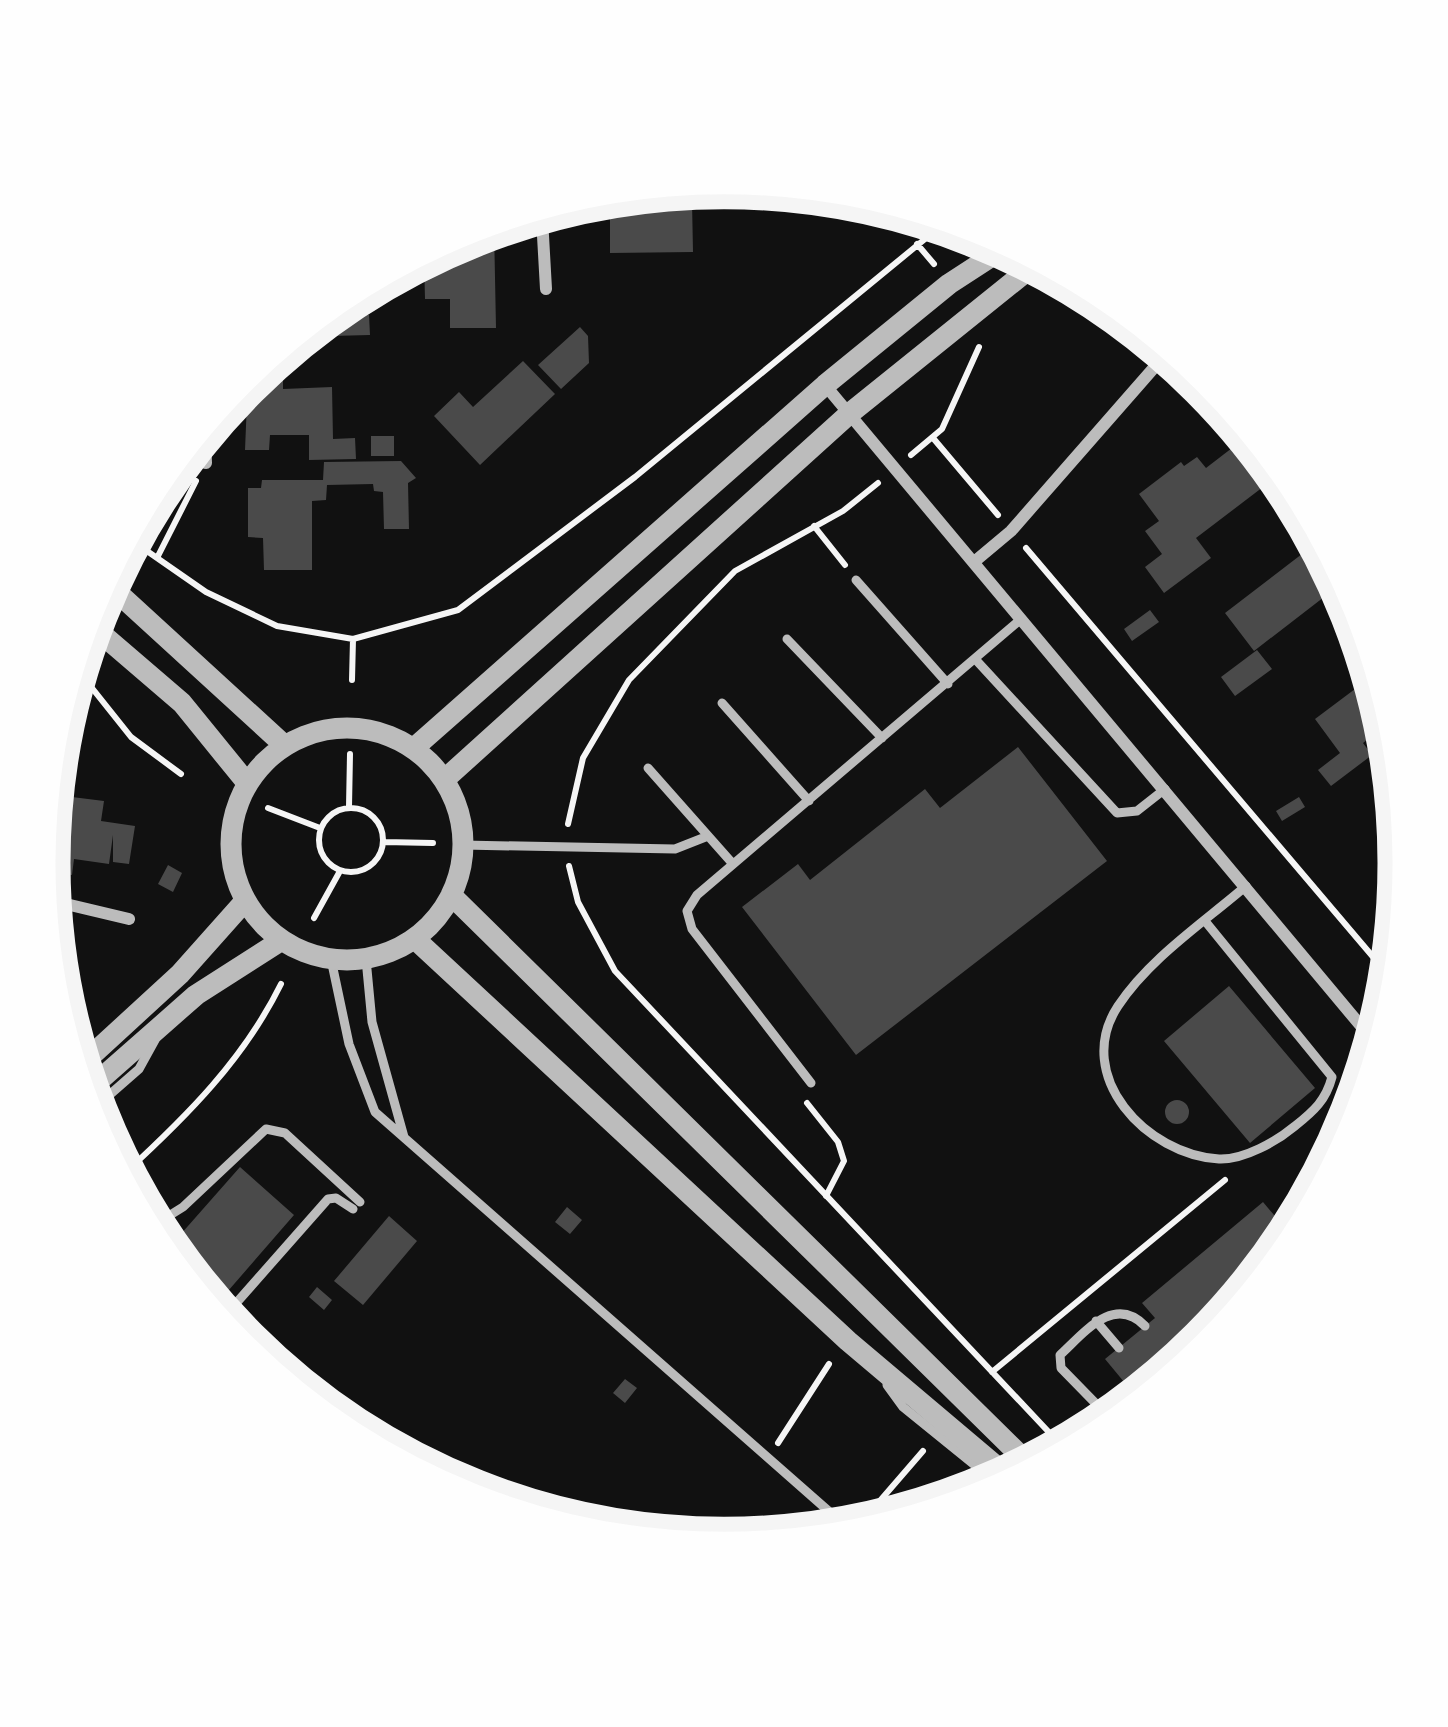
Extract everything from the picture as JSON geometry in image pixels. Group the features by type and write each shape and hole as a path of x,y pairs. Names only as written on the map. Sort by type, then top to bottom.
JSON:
{"street":[{"path":"543,228 546,289"},
{"path":"414,748 825,385 949,284 989,258"},
{"path":"444,780 850,414 1023,275"},
{"path":"974,562 1011,531 1157,364"},
{"path":"825,385 1363,1029"},
{"path":"206,454 206,463"},
{"path":"120,596 284,745"},
{"path":"104,636 182,704 247,783"},
{"path":"350,727 384,733 414,748 444,780 456,802 463,845 452,895 415,939 366,958 331,959 282,940 245,901 230,842 247,783 284,745 316,731 350,727"},
{"path":"452,895 1019,1454"},
{"path":"92,1055 180,974 245,901"},
{"path":"64,903 129,919"},
{"path":"415,939 871,1361 996,1465"},
{"path":"99,1080 196,995 282,940"}],"lane":[{"path":"856,580 948,684"},
{"path":"811,1084 692,929 687,911 697,895 1021,619"},
{"path":"787,639 882,738"},
{"path":"976,660 1117,813 1137,811 1165,789"},
{"path":"722,703 809,801"},
{"path":"648,768 734,864"},
{"path":"463,845 675,849 708,836"},
{"path":"1205,921 1332,1077 1327,1098 1290,1130 1255,1150 1221,1160 1160,1142 1124,1110 1106,1074 1102,1041 1117,1008 1150,968 1205,921 1246,886"},
{"path":"366,958 372,1022 404,1137"},
{"path":"331,959 349,1044 375,1112 833,1515"},
{"path":"106,1098 139,1069 163,1024"},
{"path":"166,1218 266,1129 285,1133 356,1206 328,1199 234,1306"},
{"path":"1099,1407 1061,1368 1060,1355 1096,1321 1126,1313 1145,1326"},
{"path":"1096,1321 1119,1348"},
{"path":"871,1361 903,1407 982,1472"}],"path":[{"path":"143,549 206,592 277,626 353,639 458,610 635,477 928,236"},
{"path":"917,244 949,284"},
{"path":"565,844 583,758 629,680 735,571 843,511 943,429 987,330 974,314"},
{"path":"933,438 1377,962"},
{"path":"157,558 206,463"},
{"path":"814,526 856,580"},
{"path":"352,680 353,639"},
{"path":"88,684 131,737 181,774"},
{"path":"349,807 350,754"},
{"path":"349,807 374,817 384,842 373,864 352,873 340,871 321,854 320,828 337,810 349,807"},
{"path":"268,808 320,828"},
{"path":"384,842 433,843"},
{"path":"567,856 578,902 615,971 1053,1437"},
{"path":"314,919 340,871"},
{"path":"135,1164 185,1118 245,1046 281,984"},
{"path":"811,1084 807,1102 838,1142 844,1161 826,1196"},
{"path":"992,1372 1229,1176"},
{"path":"875,1507 936,1436"}],"building":[{"path":"692,203 693,252 610,253 610,213"},
{"path":"494,244 496,328 450,328 450,299 425,299 424,275"},
{"path":"356,315 369,315 370,335 331,336"},
{"path":"580,327 588,336 589,363 561,389 538,365"},
{"path":"523,361 555,394 480,465 434,416 459,392 473,407"},
{"path":"283,372 283,389 332,387 333,439 355,438 356,459 309,460 309,435 270,435 269,450 245,450 247,407"},
{"path":"371,436 394,436 394,456 371,456"},
{"path":"1232,448 1263,487 1196,538 1211,558 1164,593 1145,567 1162,554 1145,531 1159,521 1139,494 1181,462 1184,466 1197,457 1206,468"},
{"path":"401,461 416,478 408,483 409,529 384,529 383,492 374,491 373,484 327,485 326,500 312,501 312,570 264,570 263,538 248,537 248,488 261,488 262,480 323,480 324,462"},
{"path":"1306,551 1327,594 1254,651 1225,613"},
{"path":"1150,610 1159,622 1132,641 1124,629"},
{"path":"1257,650 1272,669 1235,696 1221,677"},
{"path":"1360,685 1372,736 1363,743 1372,755 1331,786 1318,770 1340,753 1315,719"},
{"path":"1018,747 1107,861 856,1055 742,907 798,864 810,880 925,789 940,808"},
{"path":"67,796 104,801 101,821 135,826 129,864 113,862 113,835 109,864 74,859 72,875 63,874"},
{"path":"1299,797 1305,807 1282,821 1276,811"},
{"path":"168,865 182,873 173,892 158,884"},
{"path":"1229,986 1315,1088 1250,1143 1164,1041"},
{"path":"1177,1100 1189,1112 1177,1124 1165,1112"},
{"path":"240,1167 294,1215 224,1295 178,1237"},
{"path":"1263,1202 1280,1222 1221,1299 1128,1387 1105,1359 1155,1318 1142,1303"},
{"path":"567,1207 582,1220 570,1234 555,1222"},
{"path":"389,1216 417,1241 363,1305 334,1281"},
{"path":"317,1287 332,1300 324,1310 309,1297"},
{"path":"625,1379 637,1388 625,1403 613,1393"}]}
